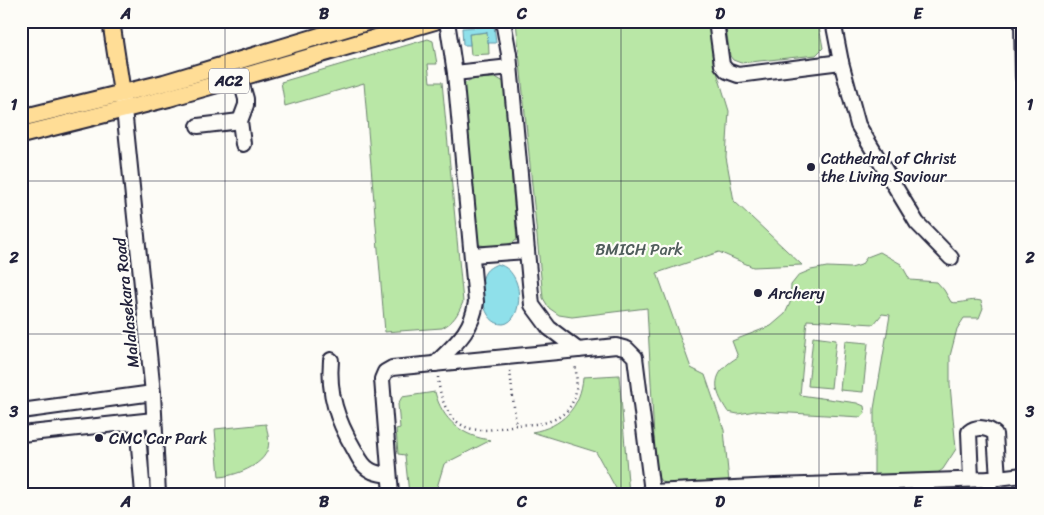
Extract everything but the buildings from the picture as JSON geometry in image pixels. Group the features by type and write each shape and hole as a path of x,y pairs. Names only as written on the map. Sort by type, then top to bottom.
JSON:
{"main road":[{"path":"111,21 123,101"},
{"name":"AC2","path":"21,135 123,101 164,83 338,26 370,21"},
{"name":"AC2","path":"21,118 123,101 169,98 435,21"}],"street":[{"path":"436,364 465,333 474,317 476,302 455,73 447,21"},
{"path":"503,21 510,67 532,305 549,328 576,350"},
{"path":"716,21 722,64 727,71 738,75 841,62"},
{"path":"833,21 841,62 858,125 918,222 951,258"},
{"path":"1022,21 1023,77"},
{"path":"455,73 510,67"},
{"path":"240,78 246,105 240,121 243,144"},
{"name":"Malalasekara Road","path":"123,101 153,393 158,494"},
{"path":"198,126 240,121"},
{"path":"472,255 527,251"},
{"path":"390,494 382,379 385,372 392,368 616,346 627,349 635,357 652,493 776,490 1023,475"},
{"path":"331,360 331,392 341,427 363,464 369,470 377,474 389,475"},
{"path":"21,411 153,393"},
{"path":"21,434 154,420"},
{"path":"138,422 144,494"},
{"path":"971,479 969,432 974,428 990,429 995,434 994,478 990,494"}],"path":[{"path":"436,364 440,393 445,408 456,420 469,428 483,430 551,421 565,412 570,406 578,386 576,350"},
{"path":"511,383 516,426"}],"green space":[{"name":"BMICH Park","path":"516,21 708,21 717,72 729,111 726,157 734,201 802,265 753,267 719,252 657,273 691,368 705,375 724,430 729,482 669,485 661,481 656,475 647,308 572,317 559,315 549,308 543,298"},
{"path":"725,21 818,21 823,48 816,55 741,63 733,60 730,56"},
{"path":"488,32 489,54 471,55 469,34"},
{"path":"428,39 433,41 437,64 428,64 430,82 442,82 463,302 455,317 442,328 385,332 364,83 285,106 281,82"},
{"path":"497,78 504,82 517,240 508,245 492,247 477,244 461,85 475,79"},
{"path":"880,252 901,264 910,280 937,282 951,302 981,301 983,308 979,318 964,318 957,329 950,356 950,385 956,449 943,469 935,475 874,476 874,409 890,315 882,314 874,324 807,320 800,395 857,403 864,406 865,413 861,417 755,411 738,414 728,412 719,396 717,388 719,375 723,369 738,357 732,341 771,326 785,314 790,303 791,285 799,275 811,270 827,267 851,268 861,265 867,257"},
{"path":"813,337 836,340 831,388 808,386"},
{"path":"845,341 868,343 863,392 840,390"},
{"path":"619,375 629,494 619,494 596,452 532,432 552,426 568,414 578,398 583,377"},
{"path":"435,392 443,411 455,425 471,435 491,440 444,464 435,494 409,494 405,455 398,454 396,429 400,428 398,404 402,397"},
{"path":"266,424 269,445 261,460 248,469 232,475 219,477 215,429"},
{"path":"973,486 978,488 980,494 782,494"}],"water":[{"path":"494,26 496,43 488,43 487,32 469,34 470,45 463,45 462,28"},
{"path":"497,264 506,268 513,276 519,296 515,315 510,321 503,324 496,323 486,312 482,295 485,273 489,268"}],"place":[{"name":"Cathedral of Christ the Living Saviour","path":"811,167"},
{"name":"Archery","path":"758,293"},
{"name":"CMC Car Park","path":"99,438"}]}
